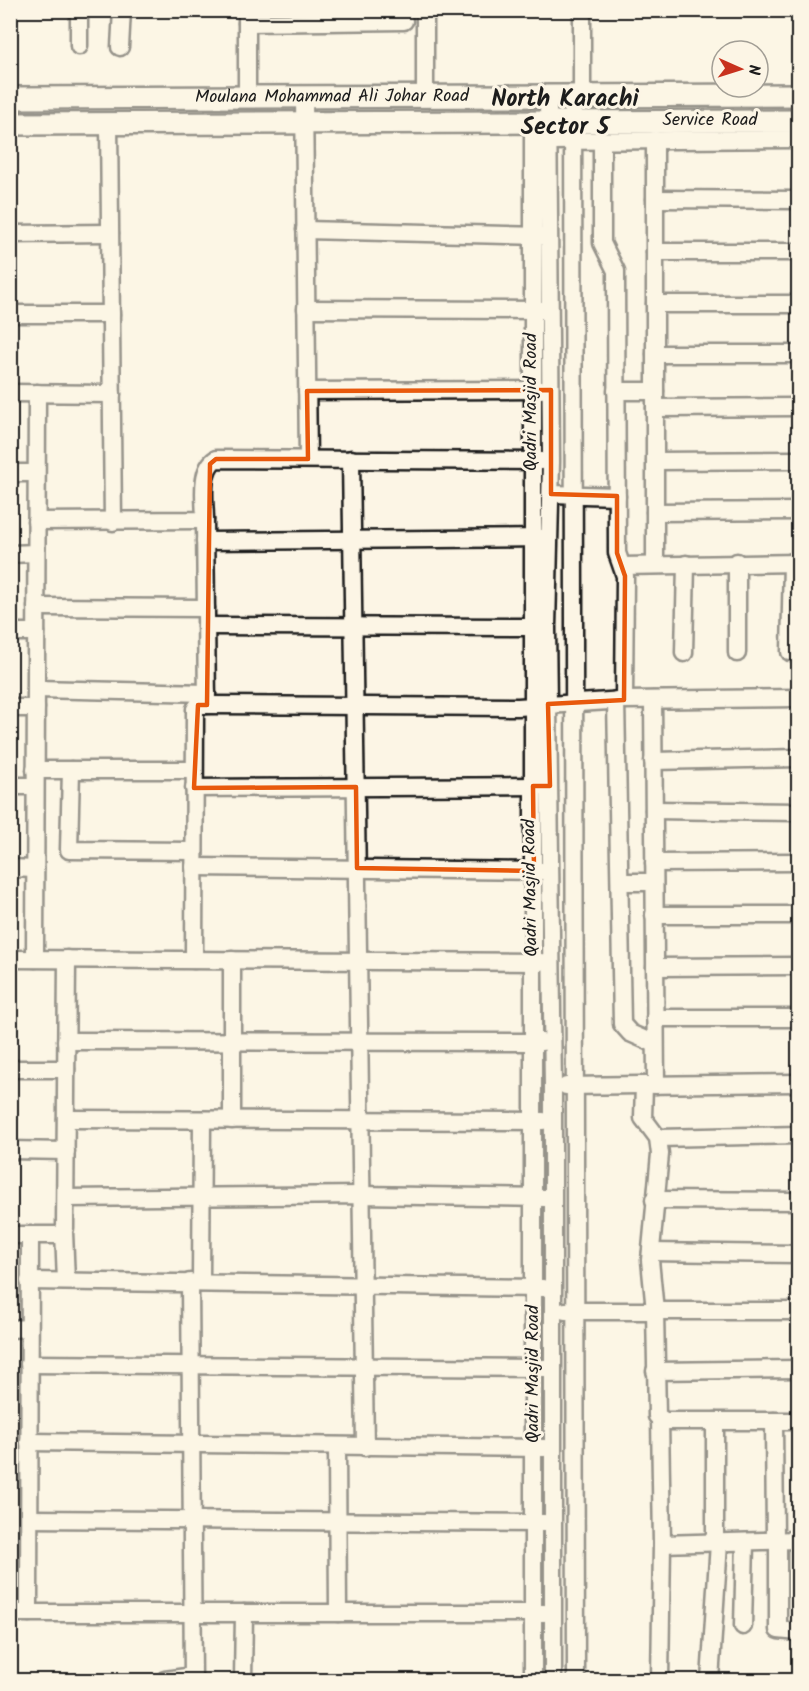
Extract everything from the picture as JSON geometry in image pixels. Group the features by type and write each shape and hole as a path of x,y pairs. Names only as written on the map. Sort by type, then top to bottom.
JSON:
{"main road":[{"name":"Moulana Mohammad Ali Johar Road","path":"10,98 798,95"},
{"name":"Moulana Mohammad Ali Johar Road","path":"10,124 304,123 544,128 574,131 798,121"}],"street":[{"path":"79,10 79,46"},
{"path":"120,47 122,10"},
{"path":"425,10 425,97"},
{"path":"576,1680 574,131 582,10"},
{"path":"247,97 247,17 404,21"},
{"name":"Qadri Masjid Road","path":"549,95 544,128 549,237 542,310 551,390 551,537 539,627 542,871 552,963 553,1680"},
{"path":"304,97 308,459"},
{"path":"109,124 114,522"},
{"path":"206,626 539,627 533,538 532,390 542,310 531,235 544,128"},
{"name":"Service Road","path":"574,131 602,140 798,139"},
{"path":"602,140 602,243 616,271 617,553 625,576 620,700 622,1024 630,1033 655,1044"},
{"path":"655,140 655,565"},
{"path":"655,199 798,200"},
{"path":"305,230 549,237"},
{"path":"10,234 110,233"},
{"path":"655,252 798,252"},
{"path":"655,304 798,304"},
{"path":"306,309 542,310"},
{"path":"10,314 111,314"},
{"path":"655,354 798,354"},
{"path":"307,391 551,390"},
{"path":"616,391 655,391"},
{"path":"10,393 112,394"},
{"path":"35,959 37,393"},
{"path":"655,408 798,407"},
{"path":"207,699 206,471 216,459 551,461"},
{"path":"351,459 365,1446"},
{"path":"655,461 798,460"},
{"path":"10,473 36,473"},
{"path":"551,494 617,496"},
{"path":"655,513 798,511"},
{"path":"36,521 205,520"},
{"path":"205,541 551,537"},
{"path":"10,554 36,553"},
{"path":"737,562 737,653"},
{"path":"622,566 795,562 790,652"},
{"path":"684,653 686,564"},
{"path":"36,607 206,608"},
{"path":"10,632 36,632"},
{"path":"36,689 355,707 798,698"},
{"path":"194,960 195,709 207,699"},
{"path":"653,700 655,1044 643,1118 658,1138 660,1154 651,1252 655,1311 655,1410 660,1419 662,1544 660,1680"},
{"path":"10,708 36,708"},
{"path":"653,761 798,758"},
{"path":"10,786 71,770 194,770"},
{"path":"71,770 69,850 357,868 542,871 532,962 535,1198 533,1680"},
{"path":"194,788 541,786"},
{"path":"654,810 798,812"},
{"path":"654,863 798,862"},
{"path":"10,868 35,869"},
{"path":"620,882 654,882"},
{"path":"654,915 798,915"},
{"path":"10,959 552,963"},
{"path":"66,1281 64,1232 67,959"},
{"path":"232,960 232,1120"},
{"path":"655,967 798,966"},
{"path":"655,1018 798,1018"},
{"path":"66,1041 551,1042"},
{"path":"10,1069 66,1069"},
{"path":"553,1087 798,1083"},
{"path":"66,1119 553,1121"},
{"path":"165,1680 193,1678 190,1365 201,1197 202,1120"},
{"path":"658,1138 798,1136"},
{"path":"10,1150 66,1150"},
{"path":"66,1198 361,1195 552,1198"},
{"path":"654,1200 798,1201"},
{"path":"10,1235 61,1235 64,1232"},
{"path":"28,1613 30,1236"},
{"path":"651,1252 798,1254"},
{"path":"29,1281 553,1288"},
{"path":"553,1311 798,1311"},
{"path":"10,1329 29,1328"},
{"path":"29,1364 364,1365 552,1369"},
{"path":"655,1371 798,1369"},
{"path":"660,1419 798,1421"},
{"path":"710,1680 717,1542 714,1421"},
{"path":"774,1421 778,1630 798,1632"},
{"path":"29,1442 552,1448"},
{"path":"337,1446 338,1613"},
{"path":"30,1520 554,1523"},
{"path":"662,1544 798,1540"},
{"path":"743,1626 745,1542"},
{"path":"10,1613 576,1613"},
{"path":"243,1680 244,1613"}],"highlighted area":[{"path":"551,390 551,494 617,496 617,553 625,576 624,700 548,704 550,786 533,786 534,871 357,868 356,787 194,788 198,705 207,705 210,464 216,459 308,459 307,391"}],"district":[{"name":"North Karachi Sector 5","path":"565,113"}]}
